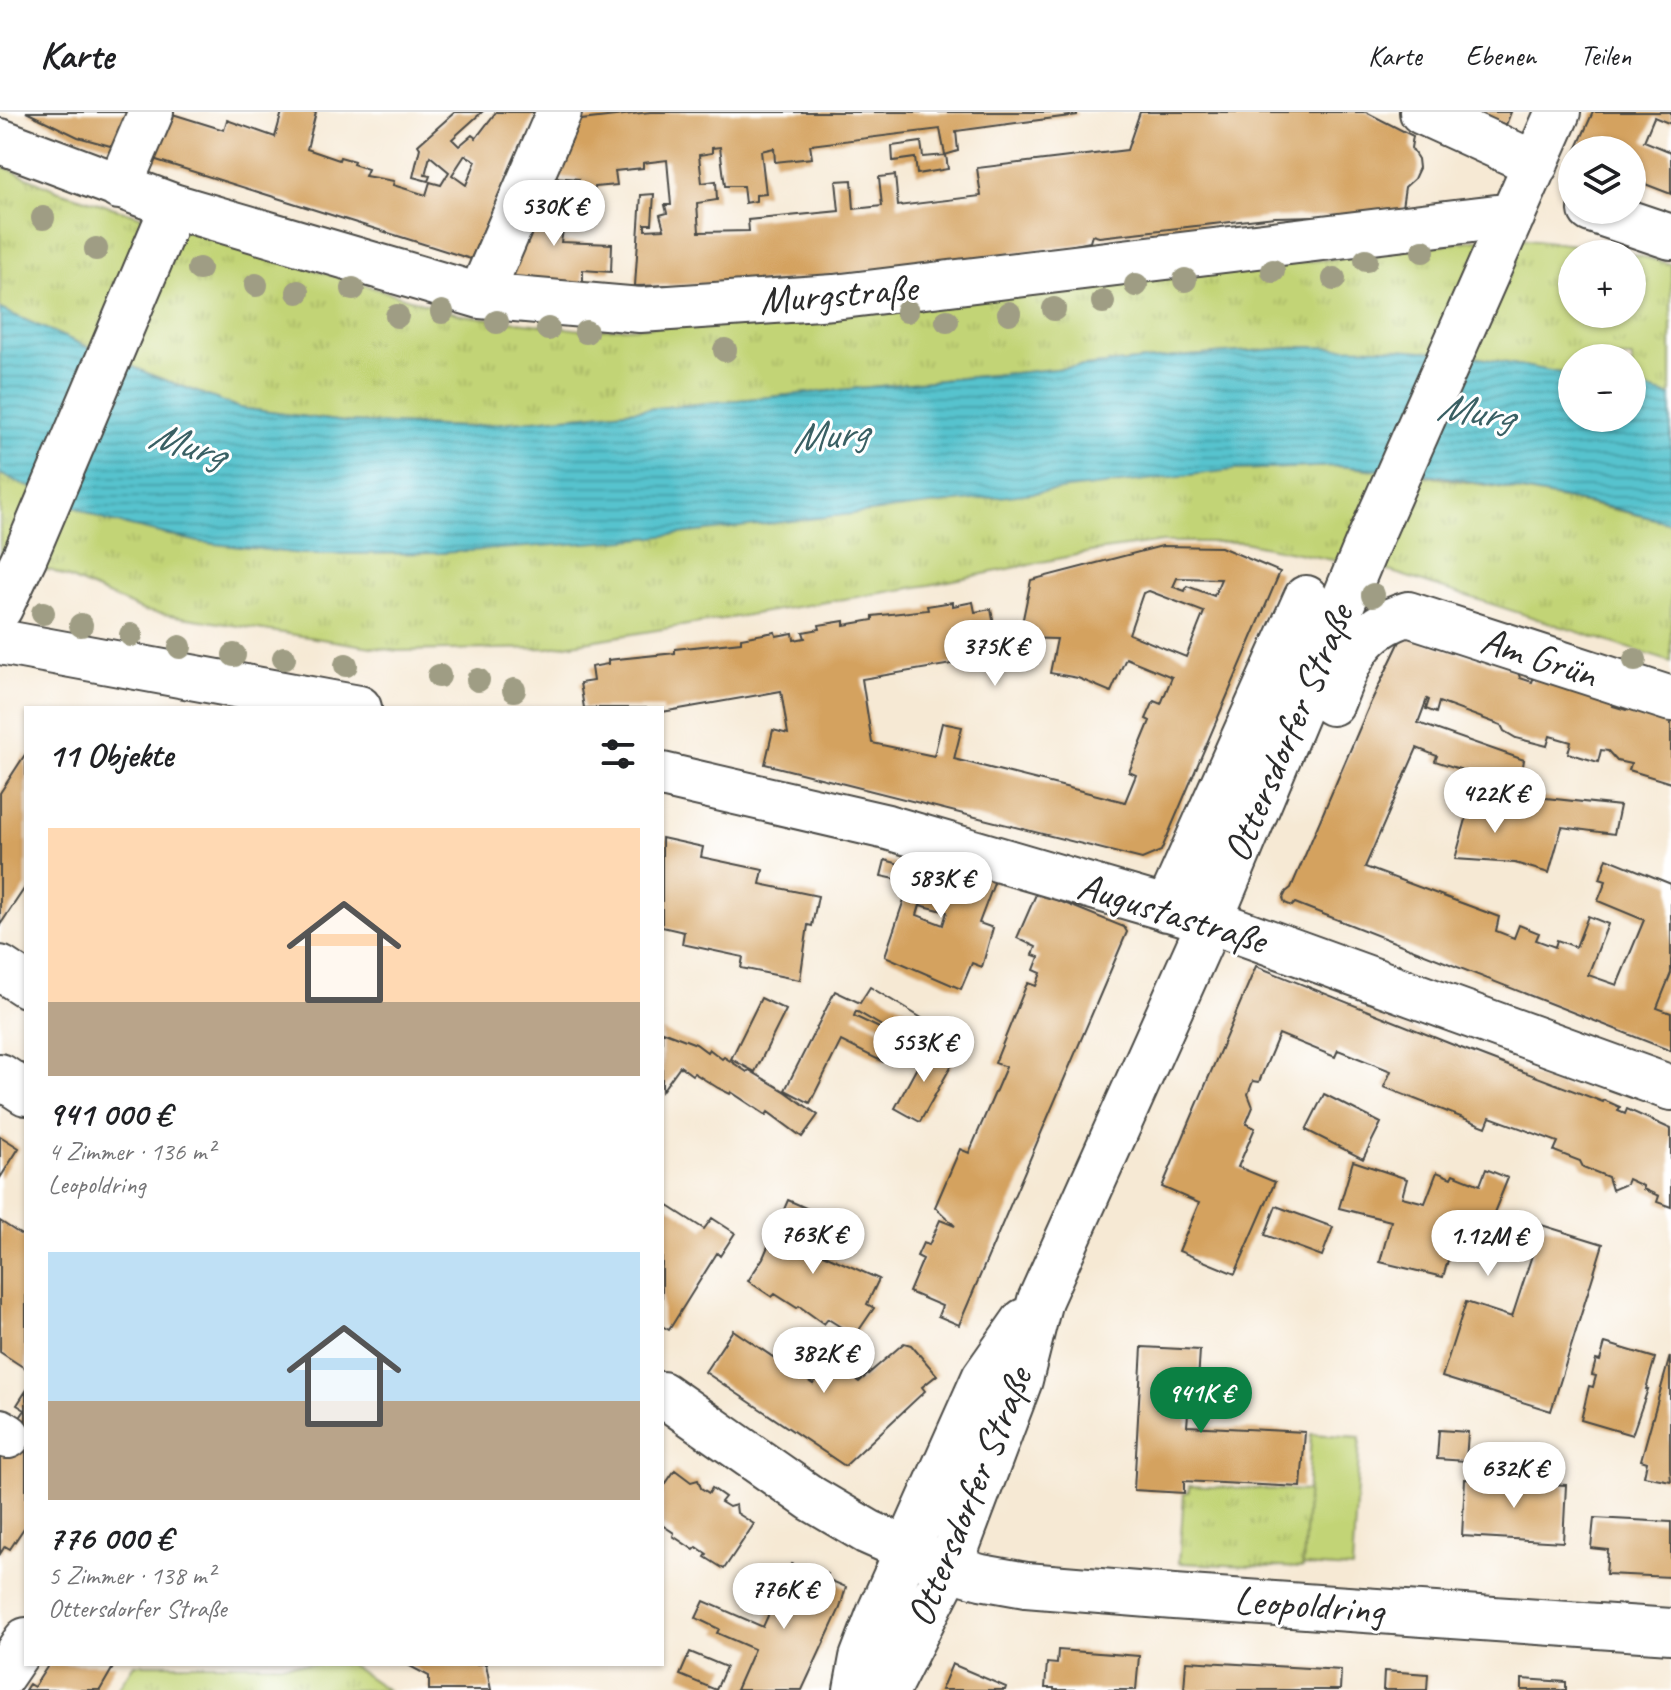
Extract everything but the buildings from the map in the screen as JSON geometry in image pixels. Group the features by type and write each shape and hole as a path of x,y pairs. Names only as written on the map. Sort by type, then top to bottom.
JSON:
{"street":[{"path":"119,187 151,112"},
{"path":"480,296 559,112"},
{"path":"1422,112 1525,189"},
{"name":"Ottersdorfer Straße","path":"887,1690 949,1568 1020,1380 1040,1300 1210,921 1367,545 1558,112"},
{"name":"Murgstraße","path":"0,141 173,206 480,296 640,310 834,297 1525,189 1558,199"},
{"path":"7,594 173,206"},
{"path":"1632,224 1671,237"},
{"path":"1167,909 1306,598"},
{"name":"Ottersdorfer Straße","path":"1210,921 1267,863 1347,664 1359,645 1374,628 1388,619 1408,614"},
{"name":"Am Grün","path":"1408,614 1671,699"},
{"path":"0,642 348,706"},
{"name":"Augustastraße","path":"664,775 887,827 1210,921 1671,1088"},
{"path":"0,968 24,984"},
{"path":"0,1076 24,1092"},
{"name":"Ottersdorfer Straße","path":"856,1690 862,1658 906,1551 984,1378 1040,1300"},
{"name":"Leopoldring","path":"664,1395 812,1499 868,1532 906,1551 981,1577 1026,1585 1671,1631"},
{"path":"0,1678 24,1643"}],"green space":[{"path":"0,165 56,190 462,315 582,330 779,320 1331,259 1505,236 1558,243 1558,328 1646,328 1646,258 1671,264 1671,396 1646,390 1646,344 1558,344 1558,372 1458,354 1303,347 464,427 344,422 240,408 154,376 0,309"},
{"path":"1339,466 1506,488 1671,523 1671,662 1392,572 1243,542 1162,542 1096,551 929,585 548,648 397,651 144,611 53,571 0,563 0,474 105,520 199,542 302,554 440,553 1233,470"},
{"path":"1311,1434 1360,1437 1352,1569 1303,1566"},
{"path":"1189,1486 1308,1491 1303,1568 1179,1563 1184,1493 1189,1492"},
{"path":"133,1666 352,1666 387,1690 117,1690"}],"water":[{"name":"Murg","path":"0,309 154,376 240,408 344,422 464,427 1303,347 1388,348 1458,354 1558,372 1558,432 1646,432 1646,390 1671,396 1671,523 1613,508 1435,475 1339,466 1233,470 627,540 440,553 302,554 199,542 105,520 0,474"}]}
